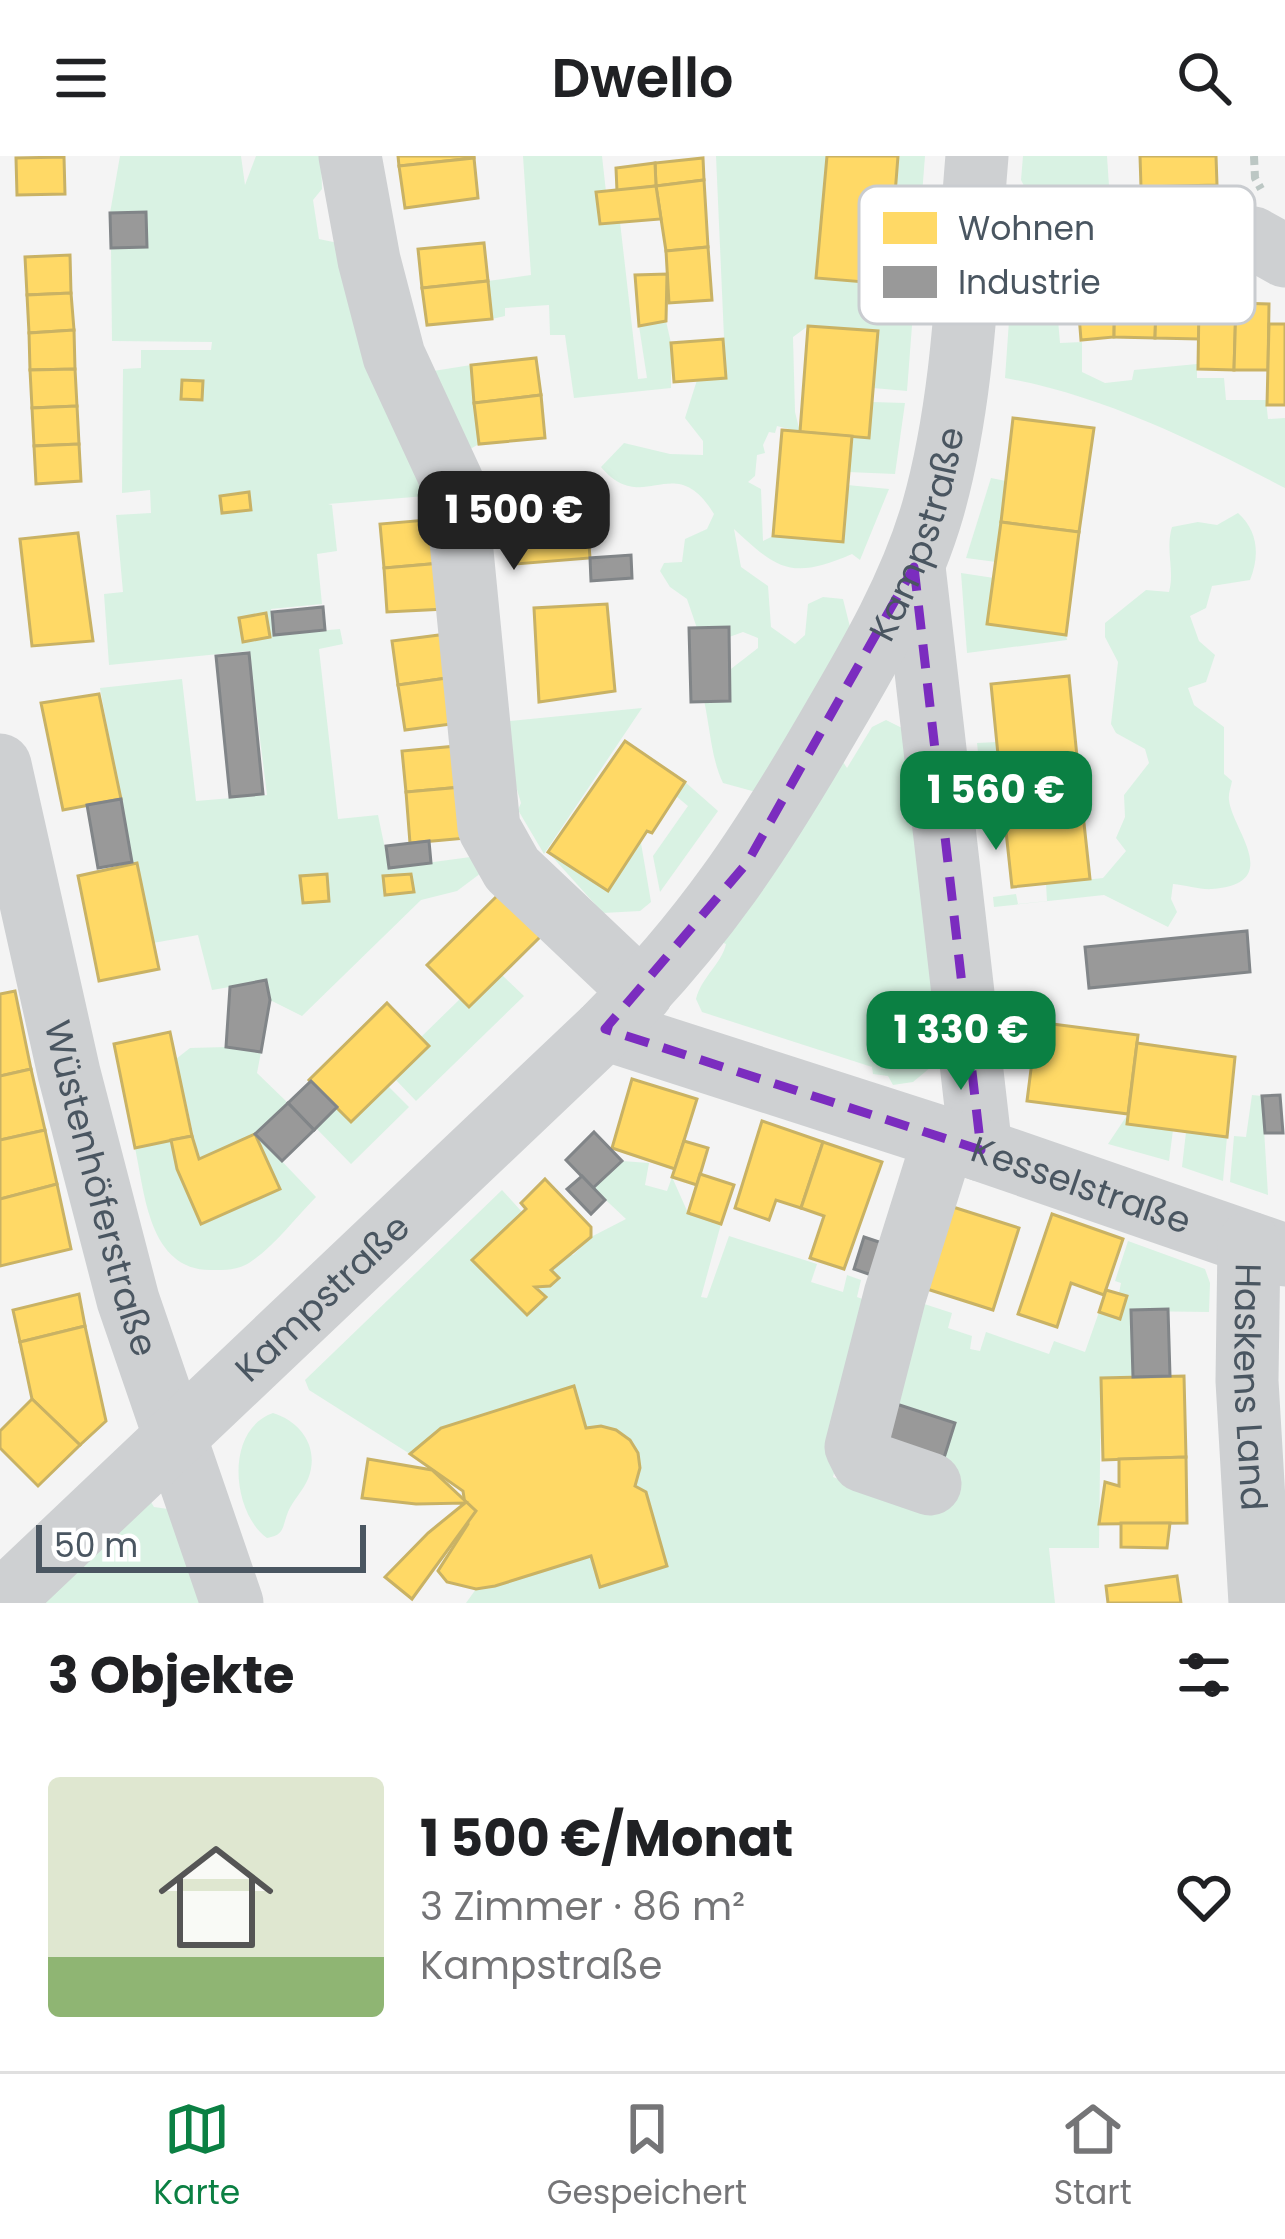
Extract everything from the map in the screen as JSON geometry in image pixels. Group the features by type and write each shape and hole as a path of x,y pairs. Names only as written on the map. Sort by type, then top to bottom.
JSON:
{"street":[{"path":"350,156 369,260 394,356 456,490 489,828 512,869 623,1011"},
{"name":"Kampstraße","path":"0,1603 623,1011 692,936 762,840 853,686 914,567 946,453 959,324"},
{"path":"914,567 962,1144 895,1295 856,1447 863,1461 930,1484"},
{"name":"Wüstenhöferstraße","path":"0,765 68,1072 128,1300 232,1603"},
{"name":"Kesselstraße","path":"623,1011 962,1144 1267,1249"},
{"name":"Haskens Land","path":"1260,1603 1247,1381 1267,1249"}],"highlighted area":[{"path":"914,567 981,1150 605,1029 747,863"}],"green space":[{"path":"120,156 241,156 245,185 256,156 321,156 322,189 313,200 319,239 338,243 438,495 328,504 332,505 337,551 317,554 322,604 271,609 273,635 340,629 343,644 319,649 338,819 378,815 389,868 478,856 489,867 457,891 421,900 302,1016 270,1000 265,981 212,990 198,935 153,943 137,864 132,862 100,688 182,679 196,801 267,795 249,651 109,665 104,594 123,592 116,515 151,513 150,490 122,493 123,369 141,368 141,350 211,350 212,342 112,341 111,248 147,246 146,212 110,213"},
{"path":"523,156 602,156 606,192 596,193 600,223 620,222 638,379 647,378 639,326 666,321 671,388 574,398 565,335 550,335 549,305 505,308 505,316 492,319 488,281 531,275"},
{"path":"716,156 925,156 923,186 859,186 859,324 912,324 907,391 873,388 878,331 808,326 793,337 800,432 777,426 775,433 769,432 765,453 757,455 755,476 748,482 761,489 763,541 773,536 842,542 847,485 889,489 860,560 852,554 814,567 787,567 734,529 741,567 768,586 771,627 795,644 805,635 808,604 823,597 843,599 854,643 767,795 723,783 702,692 758,648 758,638 743,632 721,640 700,637 687,599 670,587 660,571 664,563 682,562 685,539 707,529 714,514 686,486 631,487 601,467 624,443 670,454 703,455 703,441 685,418 697,380 725,360"},
{"path":"1023,156 1107,156 1109,186 1024,186"},
{"path":"1009,324 1058,324 1060,343 1082,342 1082,372 1105,383 1132,380 1134,370 1197,364 1197,378 1224,378 1226,400 1266,400 1268,419 1285,418 1285,488 1114,408 1005,378"},
{"path":"471,365 479,444 463,453 427,372"},
{"path":"872,402 905,403 895,474 848,472 852,436 869,437"},
{"path":"991,478 1006,481 996,562 966,558"},
{"path":"1238,513 1253,536 1253,571 1250,580 1212,586 1206,608 1190,616 1199,641 1215,655 1206,682 1188,688 1194,705 1224,727 1224,774 1232,781 1229,800 1249,853 1246,877 1212,889 1173,884 1171,899 1177,912 1168,927 1104,895 994,907 993,897 1016,894 1018,904 1047,901 1046,884 1103,878 1126,851 1116,838 1125,817 1124,795 1149,763 1145,749 1116,733 1111,724 1118,662 1105,637 1105,623 1146,590 1169,592 1172,527 1198,522 1217,525"},
{"path":"961,573 994,578 1067,640 967,653"},
{"path":"642,708 544,854 518,810 521,803 506,753 510,721"},
{"path":"886,720 902,728 939,1030 925,1034 935,1057 931,1067 913,1082 893,1085 888,1076 873,1074 872,1067 702,1012 696,999 724,951 726,944 721,942 843,762 847,768 872,727"},
{"path":"997,742 1006,827 986,829 977,743"},
{"path":"685,782 718,811 660,892 653,856 688,806 676,796"},
{"path":"647,831 641,843 651,902 640,911 603,913 548,852 608,890"},
{"path":"502,975 524,996 416,1101 395,1079 428,1047 420,1038 461,998 470,1007"},
{"path":"190,1048 261,1052 257,1073 288,1103 256,1134 316,1197 249,1263 212,1270 191,1267 163,1244 147,1207 135,1148 171,1140 201,1224 280,1190 255,1134 199,1159 176,1059"},
{"path":"388,1086 409,1107 351,1164 316,1128 337,1107 351,1121"},
{"path":"1252,1095 1262,1096 1268,1195 1230,1182 1234,1136 1246,1137"},
{"path":"1128,1114 1127,1124 1173,1130 1169,1161 1108,1144"},
{"path":"1186,1132 1227,1137 1223,1181 1182,1167"},
{"path":"622,1161 649,1163 645,1185 667,1191 672,1177 688,1213 721,1224 701,1297 707,1298 729,1236 817,1264 811,1282 843,1292 847,1275 861,1280 857,1297 879,1305 833,1477 927,1513 955,1424 881,1399 909,1299 952,1313 948,1328 972,1336 970,1349 980,1351 986,1332 1049,1354 1054,1341 1085,1352 1099,1312 1120,1318 1127,1296 1119,1293 1121,1283 1115,1281 1128,1241 1205,1269 1210,1283 1209,1312 1131,1311 1133,1377 1101,1379 1099,1548 1049,1548 1055,1603 466,1603 476,1589 591,1556 601,1586 667,1566 646,1493 635,1486 638,1461 629,1441 611,1429 586,1428 573,1387 441,1428 410,1454 309,1390 305,1380 502,1190 522,1212 472,1260 528,1315 545,1297 535,1287 558,1278 551,1270 591,1237 626,1219 593,1188"},
{"path":"273,1413 300,1430 312,1457 308,1479 282,1530 267,1538 246,1510 238,1472 246,1436"},
{"path":"149,1499 154,1507 168,1509 208,1603 23,1603"}],"building: Wohnen":[{"path":"398,156 474,156 474,158 399,166"},
{"path":"827,156 898,156 896,186 859,186 859,282 816,278"},
{"path":"1140,156 1216,156 1217,185 1141,186"},
{"path":"64,157 65,194 17,195 16,158"},
{"path":"474,158 478,198 405,208 399,166"},
{"path":"703,158 704,180 656,186 655,163"},
{"path":"655,163 656,186 617,191 616,168"},
{"path":"704,180 708,247 666,251 656,186"},
{"path":"656,186 661,219 600,224 596,192"},
{"path":"484,243 488,281 422,288 418,249"},
{"path":"708,247 712,300 669,303 666,251"},
{"path":"70,255 71,293 27,295 25,257"},
{"path":"667,274 666,321 639,326 635,275"},
{"path":"488,281 492,319 427,325 422,288"},
{"path":"71,293 74,330 29,333 27,295"},
{"path":"1255,304 1269,304 1268,370 1234,370 1235,324 1255,324"},
{"path":"1080,324 1114,324 1114,337 1081,340"},
{"path":"1114,324 1155,324 1155,338 1114,337"},
{"path":"1155,324 1199,324 1199,339 1155,338"},
{"path":"1199,324 1235,324 1234,370 1198,369"},
{"path":"1269,324 1285,324 1285,405 1267,405"},
{"path":"808,326 878,331 869,438 800,432"},
{"path":"74,330 75,369 30,370 29,333"},
{"path":"723,339 726,378 674,382 671,343"},
{"path":"536,358 541,395 474,403 471,365"},
{"path":"75,369 77,406 32,408 30,370"},
{"path":"182,380 203,381 202,400 181,399"},
{"path":"541,395 545,438 479,444 474,403"},
{"path":"77,406 79,444 34,446 32,408"},
{"path":"1013,418 1094,428 1079,532 1001,522"},
{"path":"782,430 852,436 843,542 773,536"},
{"path":"79,444 81,481 36,484 34,446"},
{"path":"583,478 587,518 512,526 508,486"},
{"path":"249,492 251,510 222,513 220,496"},
{"path":"587,518 590,558 516,564 512,526"},
{"path":"438,519 442,563 384,568 380,524"},
{"path":"1001,522 1079,532 1066,635 987,624"},
{"path":"78,533 93,641 32,646 20,539"},
{"path":"442,563 445,609 387,612 384,568"},
{"path":"607,604 615,691 539,702 534,608"},
{"path":"266,613 270,637 243,642 239,618"},
{"path":"447,634 454,677 398,685 392,641"},
{"path":"1069,676 1079,777 1001,785 991,684"},
{"path":"454,677 459,723 405,730 398,685"},
{"path":"99,694 121,799 63,810 41,703"},
{"path":"625,741 685,782 608,891 548,852"},
{"path":"457,746 462,787 406,792 402,751"},
{"path":"1079,777 1090,879 1012,887 1001,785"},
{"path":"462,787 467,838 410,843 406,792"},
{"path":"137,863 159,969 99,981 78,876"},
{"path":"327,874 329,901 303,903 300,876"},
{"path":"411,874 414,892 385,895 383,876"},
{"path":"501,892 543,934 469,1007 427,965"},
{"path":"15,991 31,1069 0,1076 0,994"},
{"path":"387,1003 429,1046 351,1122 309,1080"},
{"path":"1037,1022 1138,1035 1128,1114 1027,1101"},
{"path":"170,1032 192,1136 135,1148 114,1044"},
{"path":"1137,1043 1235,1057 1227,1137 1127,1124"},
{"path":"31,1069 45,1130 0,1140 0,1076"},
{"path":"632,1079 697,1099 675,1169 612,1148"},
{"path":"762,1121 823,1142 801,1208 776,1200 769,1220 735,1208"},
{"path":"45,1130 57,1184 0,1199 0,1140"},
{"path":"255,1134 280,1189 201,1224 177,1169 171,1140 192,1136 199,1159"},
{"path":"684,1141 708,1148 697,1185 672,1177"},
{"path":"823,1142 882,1162 844,1269 810,1258 824,1216 801,1208"},
{"path":"700,1174 734,1185 721,1224 688,1213"},
{"path":"545,1179 591,1227 591,1237 551,1270 559,1278 550,1286 535,1287 546,1297 527,1315 472,1260 526,1209 521,1203"},
{"path":"57,1184 71,1249 0,1266 0,1199"},
{"path":"934,1201 1019,1228 993,1310 908,1283"},
{"path":"1052,1214 1123,1239 1104,1295 1071,1283 1057,1327 1018,1314"},
{"path":"1106,1290 1127,1296 1120,1319 1099,1312"},
{"path":"79,1294 85,1326 20,1342 13,1310"},
{"path":"85,1326 106,1421 80,1445 32,1399 20,1342"},
{"path":"1184,1376 1186,1457 1103,1460 1101,1378"},
{"path":"574,1386 586,1428 616,1430 638,1453 635,1486 646,1492 667,1566 600,1587 591,1556 495,1586 476,1589 447,1582 438,1571 468,1524 463,1491 410,1454 441,1428"},
{"path":"32,1399 80,1445 38,1486 0,1448 0,1431"},
{"path":"1186,1457 1187,1523 1099,1524 1105,1482 1119,1486 1119,1459"},
{"path":"368,1459 432,1470 476,1511 412,1599 385,1577 465,1503 362,1498"},
{"path":"1121,1523 1170,1523 1167,1548 1121,1547"},
{"path":"1177,1576 1181,1603 1108,1603 1106,1586"}],"building: Industrie":[{"path":"146,212 147,247 111,248 110,213"},
{"path":"631,555 632,578 591,581 590,558"},
{"path":"323,607 325,630 274,635 272,612"},
{"path":"729,627 730,701 691,702 689,628"},
{"path":"249,653 263,794 230,797 216,656"},
{"path":"121,799 132,862 98,868 87,805"},
{"path":"429,841 431,863 389,868 386,846"},
{"path":"1247,931 1250,972 1089,988 1085,947"},
{"path":"266,980 270,1000 261,1052 226,1047 230,987"},
{"path":"311,1081 337,1107 314,1130 288,1103"},
{"path":"1280,1095 1283,1133 1265,1133 1262,1096"},
{"path":"288,1103 314,1130 282,1161 255,1134"},
{"path":"594,1132 622,1161 593,1188 566,1160"},
{"path":"582,1176 605,1200 591,1214 567,1189"},
{"path":"864,1237 897,1248 886,1280 854,1269"},
{"path":"1168,1309 1170,1376 1133,1377 1131,1310"},
{"path":"881,1399 955,1423 943,1461 869,1436"}]}
